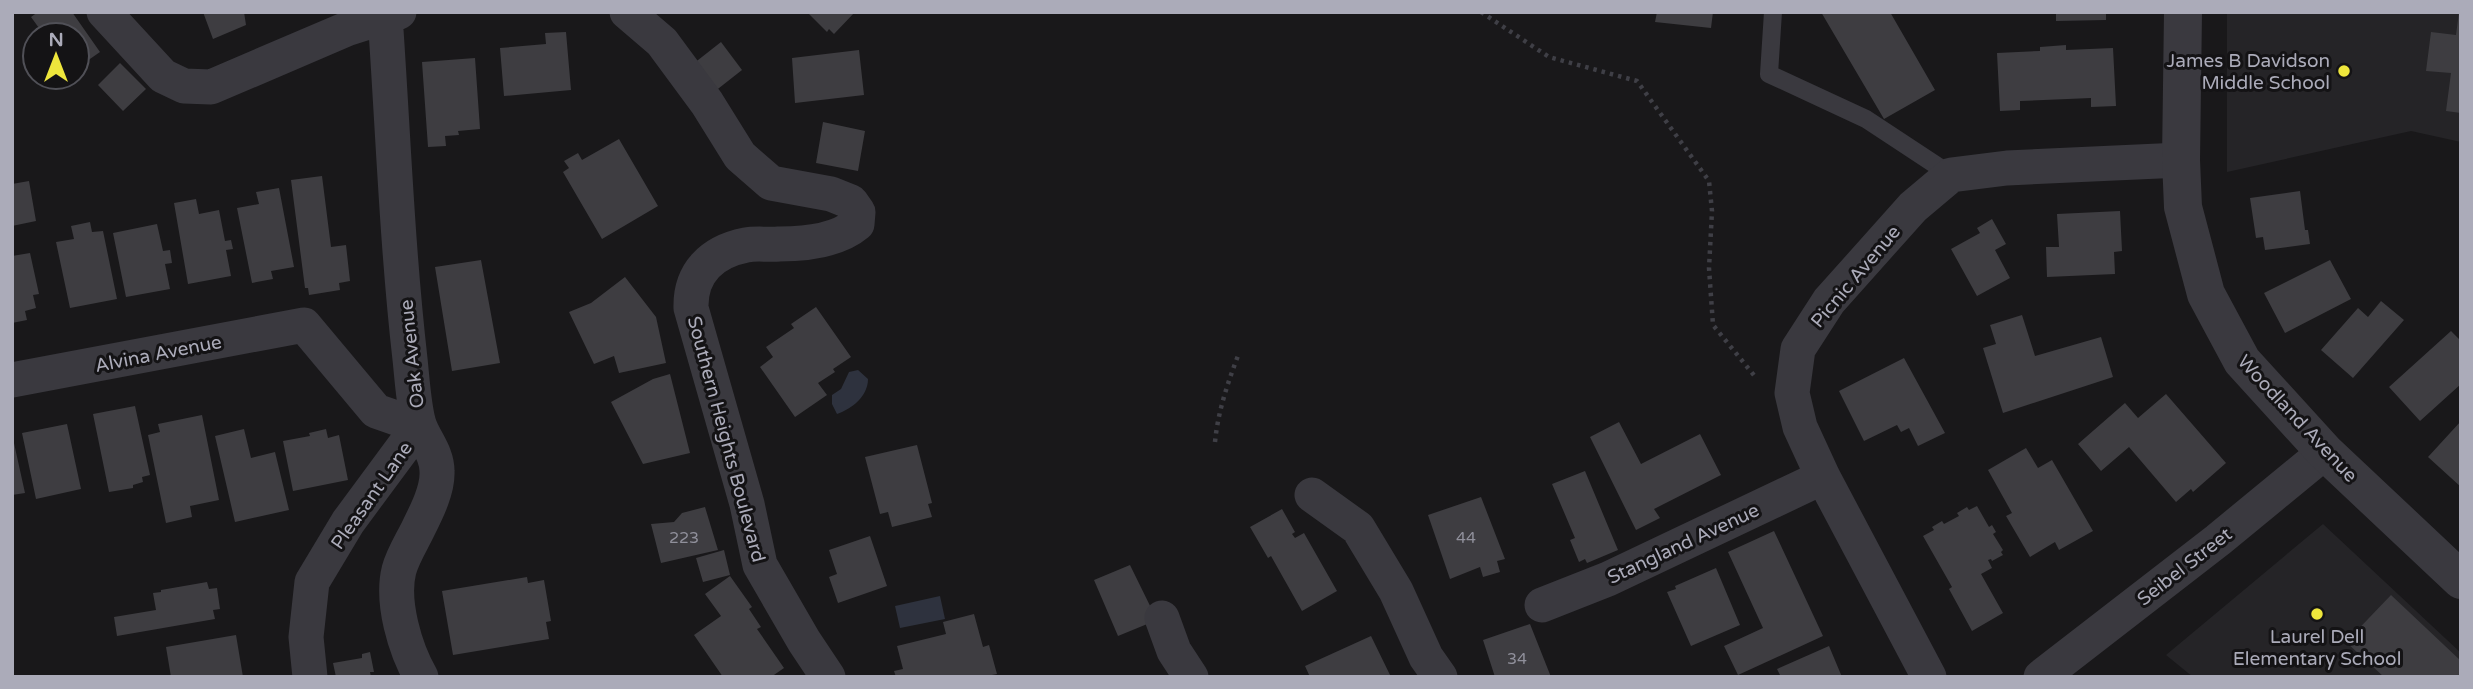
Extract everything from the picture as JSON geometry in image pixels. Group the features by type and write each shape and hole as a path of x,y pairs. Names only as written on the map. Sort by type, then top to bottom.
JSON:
{"street":[{"path":"104,12 163,76 184,86 211,87 349,28 392,14"},
{"name":"Southern Heights Boulevard","path":"627,12 662,42 707,103 740,156 771,183 831,194 851,202 858,212 857,224 846,233 783,244 747,244 725,253 708,263 699,273 691,290 691,309 747,504 760,565 828,677"},
{"name":"Woodland Avenue","path":"2183,12 2183,207 2206,294 2242,361 2325,452 2461,580"},
{"name":"Oak Avenue","path":"392,14 400,253 419,426 432,447 437,472 424,517 400,570 398,586 401,629 411,659 421,677"},
{"path":"1951,175 2007,168 2181,160"},
{"name":"Picnic Avenue","path":"1929,677 1822,477 1800,427 1792,393 1798,349 1829,302 1913,207 1951,175"},
{"name":"Pleasant Lane","path":"304,325 376,411 419,426 348,523 312,582 306,637 310,677"},
{"name":"Alvina Avenue","path":"12,380 304,325"},
{"name":"Seibel Street","path":"2041,677 2218,541 2325,452"},
{"name":"Stangland Avenue","path":"1542,605 1608,579 1822,477"},
{"path":"1312,495 1358,528 1396,590 1426,657 1440,677"},
{"path":"1162,618 1174,651 1191,677"}],"lane":[{"path":"1773,12 1769,74 1866,119 1951,175"}],"path":[{"path":"1481,12 1549,57 1637,80 1709,181 1713,211 1709,268 1713,325 1760,382 1792,393"},
{"path":"1215,442 1229,380 1239,353"}],"shaded area":[{"name":"James B Davidson Middle School","path":"2227,12 2461,12 2461,142 2411,131 2227,172"},
{"name":"Laurel Dell Elementary School","path":"2323,524 2461,653 2461,677 2193,677 2166,655"}],"water":[{"path":"858,370 868,379 865,391 853,405 837,414 832,404 832,395 841,389 849,372"},
{"path":"940,596 945,619 900,628 895,606"}],"building":[{"path":"38,12 72,12 78,21 34,21 31,17"},
{"path":"203,12 244,12 246,25 213,39"},
{"path":"810,12 855,12 834,34 829,29 827,32"},
{"path":"1657,12 1713,12 1711,28 1655,22"},
{"path":"1821,12 1890,12 1935,90 1884,119"},
{"path":"2056,12 2106,12 2106,20 2056,21"},
{"path":"2459,12 2461,113 2446,111 2451,73 2426,71 2431,32 2456,35"},
{"path":"566,32 571,90 504,96 500,48 546,44 545,33"},
{"path":"91,39 100,52 91,58"},
{"path":"721,42 742,70 714,92 693,64"},
{"path":"2066,45 2066,50 2113,48 2116,106 2091,107 2091,98 2020,101 2020,110 2000,111 1997,53 2040,51 2040,47"},
{"path":"859,50 864,95 795,103 792,58"},
{"path":"475,58 480,129 458,131 459,135 445,136 446,146 428,147 422,62"},
{"path":"120,63 146,89 123,111 98,85"},
{"path":"823,122 865,131 858,171 816,163"},
{"path":"619,139 658,206 602,239 563,172 569,168 564,161 578,153 582,160"},
{"path":"322,176 331,247 346,245 350,281 339,283 340,290 309,295 308,288 305,288 291,180"},
{"path":"29,181 36,221 12,226 12,184"},
{"path":"279,188 294,267 271,271 273,279 252,283 237,208 259,204 256,192"},
{"path":"2300,191 2305,230 2308,230 2310,244 2265,250 2263,237 2256,238 2250,198"},
{"path":"196,199 199,214 219,210 225,241 231,240 233,249 226,250 231,276 188,284 174,203"},
{"path":"2120,211 2122,251 2114,252 2115,274 2047,277 2046,247 2059,247 2057,214"},
{"path":"1992,219 2006,244 1995,250 2010,278 1977,296 1951,249 1980,233 1977,228"},
{"path":"90,222 92,232 103,231 117,299 70,308 56,242 74,239 71,226"},
{"path":"157,224 163,251 170,250 172,263 165,264 170,289 126,297 113,233"},
{"path":"30,253 39,294 33,295 36,308 25,311 27,320 12,323 12,256"},
{"path":"481,260 500,363 452,371 435,267"},
{"path":"2330,260 2351,299 2285,333 2264,293"},
{"path":"625,277 656,317 666,363 619,373 614,356 594,364 569,312 591,303"},
{"path":"2381,301 2404,320 2353,378 2321,350 2358,308 2368,317"},
{"path":"816,307 851,357 818,383 827,395 795,417 760,367 773,357 766,347 794,328 791,324"},
{"path":"2022,315 2035,356 2101,337 2113,377 2003,413 1983,348 1996,344 1990,325"},
{"path":"2451,331 2461,341 2461,384 2420,421 2389,387"},
{"path":"1904,358 1945,433 1918,446 1909,428 1901,432 1897,425 1864,441 1839,391"},
{"path":"670,374 690,453 643,464 611,402 653,379"},
{"path":"2166,394 2226,463 2193,492 2191,489 2176,502 2129,447 2101,471 2078,444 2125,403 2138,418"},
{"path":"135,406 150,475 142,477 143,482 133,485 133,488 109,492 93,414"},
{"path":"202,415 219,500 190,506 192,517 166,523 148,435 160,432 158,424"},
{"path":"2461,421 2461,487 2428,457"},
{"path":"1619,422 1641,464 1700,434 1721,475 1654,509 1660,518 1636,530 1590,437"},
{"path":"67,424 81,489 36,499 22,433"},
{"path":"244,429 251,458 275,452 289,510 235,522 215,436"},
{"path":"326,429 328,438 339,435 348,480 293,491 283,441 310,436 309,433"},
{"path":"12,434 25,493 12,495"},
{"path":"917,445 932,503 928,504 932,517 892,527 888,512 880,514 865,457"},
{"path":"2026,448 2038,468 2052,460 2093,531 2059,550 2055,542 2030,557 2006,516 2012,513 1988,470"},
{"path":"1585,471 1618,550 1587,563 1585,559 1579,562 1570,540 1575,538 1552,484"},
{"path":"1481,497 1505,559 1497,561 1500,572 1483,577 1480,567 1450,579 1428,515"},
{"path":"1977,506 1989,527 1992,525 1996,532 1993,534 2003,550 2003,555 1992,561 1988,560 1992,568 1981,574 2003,613 1972,631 1949,589 1952,587 1923,536 1934,530 1932,527 1942,521 1944,524 1959,516 1957,513 1967,507 1969,510"},
{"path":"705,507 718,550 661,563 651,524 674,522 682,513"},
{"path":"1282,509 1295,532 1292,534 1295,538 1304,533 1337,591 1302,611 1271,556 1268,558 1250,527"},
{"path":"1774,531 1823,636 1738,675 1724,646 1763,628 1728,552"},
{"path":"870,536 887,586 838,603 829,577 837,574 829,550"},
{"path":"724,550 730,575 703,582 696,558"},
{"path":"1130,565 1157,620 1118,636 1094,580"},
{"path":"1716,568 1740,625 1691,646 1667,592"},
{"path":"730,576 752,607 749,609 761,627 757,629 784,668 771,677 723,677 694,635 721,616 705,594"},
{"path":"527,577 528,583 544,580 551,621 546,622 549,639 453,655 442,591"},
{"path":"207,582 209,589 217,588 220,609 213,610 215,619 117,636 114,617 156,610 153,593"},
{"path":"2391,595 2461,661 2461,677 2384,677 2346,642"},
{"path":"974,614 983,647 989,645 997,674 992,677 896,677 894,671 903,669 897,646 946,634 943,622"},
{"path":"1530,624 1551,677 1495,677 1483,640"},
{"path":"236,635 243,677 171,677 166,647"},
{"path":"1371,636 1391,677 1310,677 1305,666"},
{"path":"1829,646 1842,677 1781,677 1777,669"},
{"path":"370,652 374,672 370,672 371,677 336,677 333,663 362,658 362,654"}],"place":[{"name":"James B Davidson Middle School","path":"2344,71"},
{"name":"Laurel Dell Elementary School","path":"2317,614"}]}
